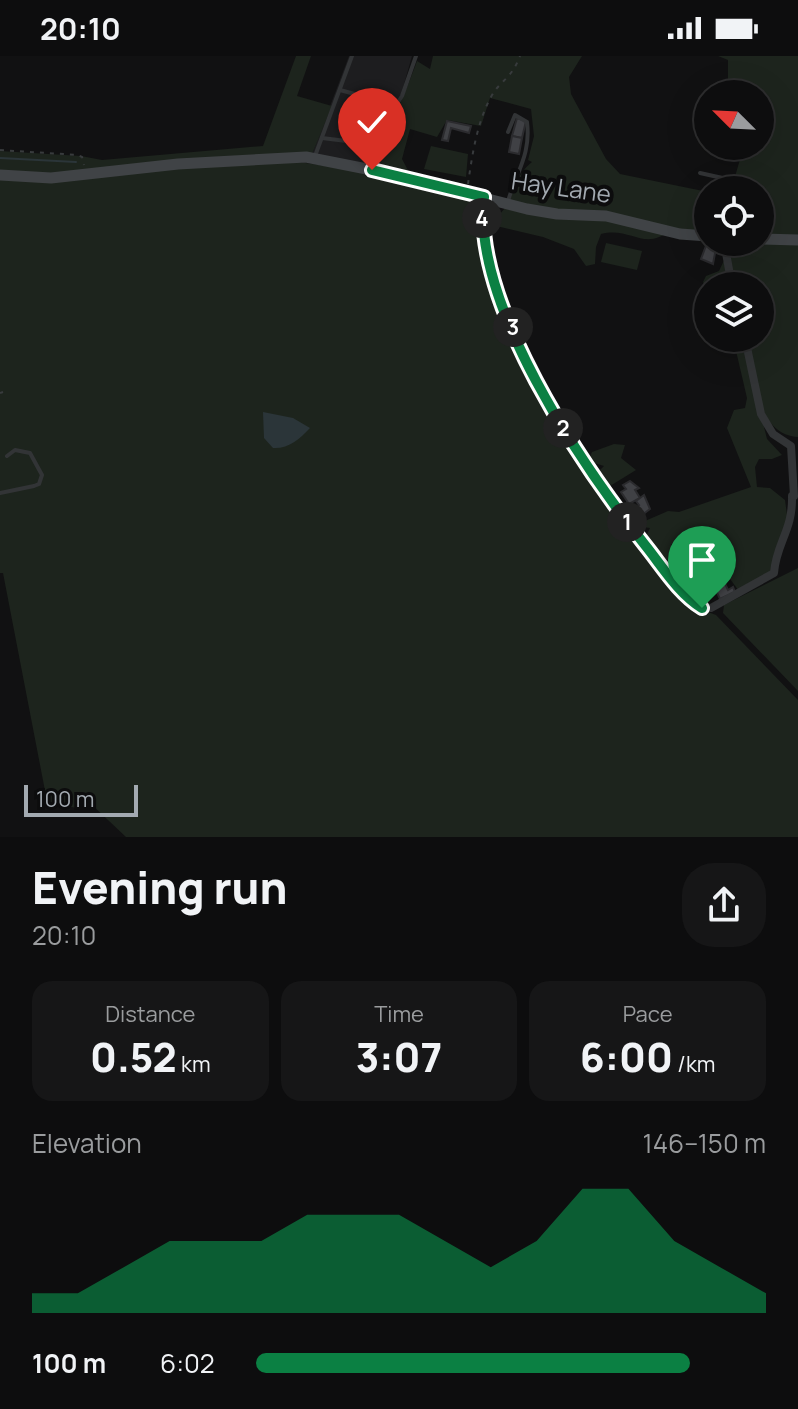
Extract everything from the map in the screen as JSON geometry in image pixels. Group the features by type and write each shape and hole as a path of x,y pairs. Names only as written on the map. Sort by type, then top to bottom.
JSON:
{"street":[{"name":"Hay Lane","path":"0,175 51,178 178,164 315,158 417,176 466,193 557,214 606,216 680,234 694,234"},
{"path":"484,197 483,233 491,270 538,383 592,474 690,600 702,608 711,608 774,573 775,558 792,519 795,497 791,446 773,434 761,414 748,352"},
{"path":"774,239 798,240"}],"lane":[{"path":"315,158 352,56"},
{"path":"372,170 392,109 405,88 416,56"},
{"path":"340,90 380,101 392,109"},
{"path":"508,132 515,115 527,122 529,149 518,170 508,203"},
{"path":"322,138 379,145"},
{"path":"700,173 714,176"},
{"path":"0,493 39,484 42,475 30,453 19,450 7,456"}],"path":[{"path":"466,193 474,149 490,101 512,76 520,56"},
{"path":"0,150 79,155 86,174"}],"shaded area":[{"path":"296,56 311,56 297,96 332,106 312,154 292,161 346,169 380,169 391,126 417,61 430,69 433,56 582,56 569,77 571,94 606,159 620,174 694,189 694,231 671,229 653,239 612,232 601,234 595,264 586,266 574,249 543,237 492,225 491,221 506,207 524,169 532,162 528,160 534,136 531,109 490,98 481,126 447,120 437,137 410,129 402,159 410,174 471,201 476,212 484,266 520,358 562,439 612,515 670,584 701,615 708,612 716,615 798,700 798,837 126,837 90,803 76,808 47,801 3,573 0,573 0,151 102,160 263,146"},
{"path":"349,56 412,56 380,169 312,154"},
{"path":"718,56 798,56 798,437 783,433 772,425 764,413 749,352 774,352 774,272 716,272 726,256 774,256 774,176 735,176 740,160 774,160 774,80 728,80 728,60"},
{"path":"431,146 468,154 466,177 424,169"},
{"path":"606,243 642,251 637,270 601,262"},
{"path":"736,352 745,352 767,439 782,455 759,459 755,467 757,487 770,488 785,500 788,522 772,574 739,591 724,571 700,582 686,562 691,559 690,553 671,544 671,558 662,561 645,538 650,528 643,527 645,521 668,511 679,512 751,487 727,428 734,410 745,408 747,398"},
{"path":"263,412 293,418 310,428 284,447 273,448 264,438"},
{"path":"614,444 625,445 621,458 636,470 610,486 598,472 604,466 588,461 592,452"},
{"path":"798,568 798,691 723,613 724,605"}],"building":[{"path":"351,98 362,100 353,136 343,134"},
{"path":"362,100 372,102 364,139 353,136"},
{"path":"372,102 384,105 376,142 364,139"},
{"path":"517,118 526,121 522,138 512,136"},
{"path":"447,121 471,126 469,133 451,128 448,141 442,140"},
{"path":"512,136 522,138 519,154 509,152"},
{"path":"702,256 714,256 713,264 701,259"},
{"path":"630,481 639,488 635,490 640,498 629,504 621,492 626,489 623,485"},
{"path":"644,495 650,509 634,521 628,513 639,505 636,501"},
{"path":"721,575 728,590 733,587 735,592 720,599 711,580"}],"waterway":[{"path":"0,158 76,162"}],"route":[{"path":"372,170 484,197 483,233 491,270 538,383 592,474 684,593 702,608"}]}
